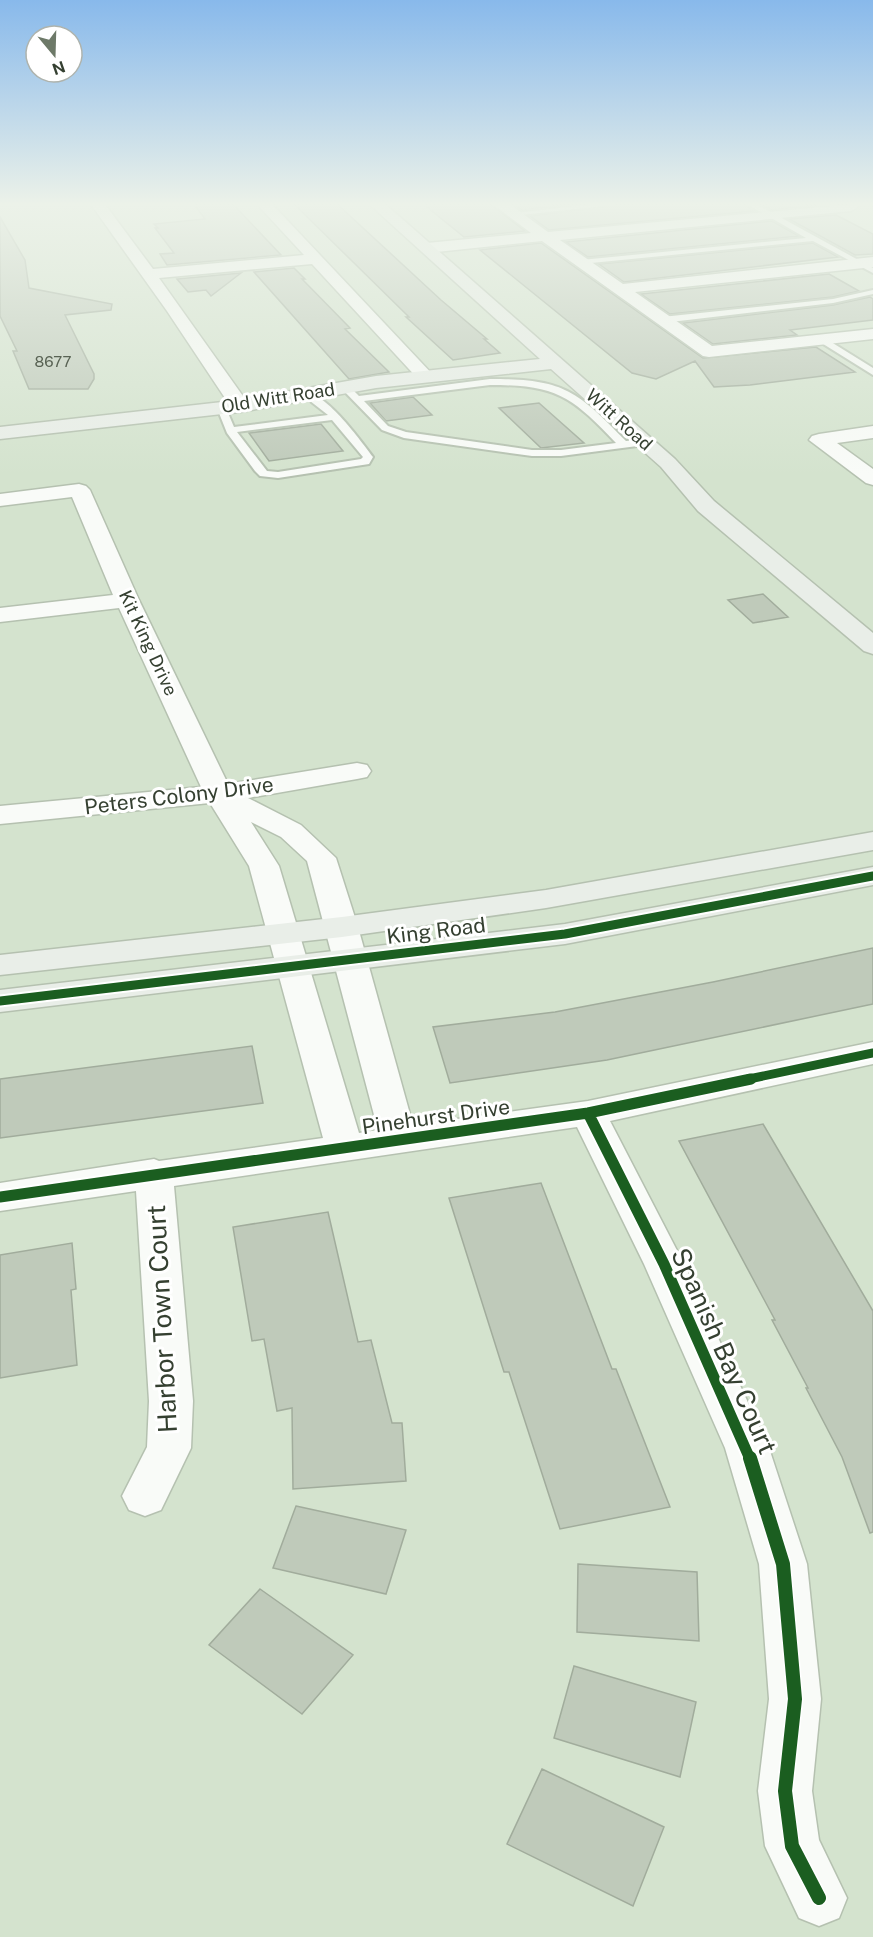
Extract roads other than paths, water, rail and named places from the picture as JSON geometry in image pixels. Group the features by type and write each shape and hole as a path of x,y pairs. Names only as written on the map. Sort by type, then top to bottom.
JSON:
{"street":[{"path":"161,293 231,407"},
{"path":"348,293 426,377"},
{"name":"Witt Road","path":"478,293 668,463 706,506 869,642"},
{"path":"624,293 709,352 873,334"},
{"name":"Old Witt Road","path":"0,433 231,407 308,395 351,393 426,377 556,363"},
{"path":"873,432 819,440 873,479"},
{"name":"Kit King Drive","path":"0,500 79,490 127,600 219,794 264,866 285,932 345,1148"},
{"path":"0,615 127,600"},
{"name":"Peters Colony Drive","path":"0,815 219,794 357,771"},
{"path":"219,794 291,831 321,858 342,927 399,1140"},
{"name":"King Road","path":"0,965 342,927 546,899 873,841"},
{"name":"King Road","path":"0,1001 565,933 873,876"},
{"name":"Pinehurst Drive","path":"0,1197 154,1173 588,1113 873,1053"},
{"name":"Spanish Bay Court","path":"588,1113 664,1264 747,1448 783,1564 795,1699 785,1791 792,1846 819,1898"},
{"name":"Harbor Town Court","path":"145,1496 169,1448 171,1401 154,1173"}],"lane":[{"path":"662,320 833,301 867,293"},
{"path":"823,340 873,372"},
{"path":"351,393 510,381 544,384 563,391 575,399 624,445"},
{"path":"351,393 385,428 404,435 532,453 561,453 645,442"},
{"path":"231,407 223,414 231,430 264,474 278,475 365,462 368,457 334,417 308,395"},
{"path":"231,430 334,417"}]}
